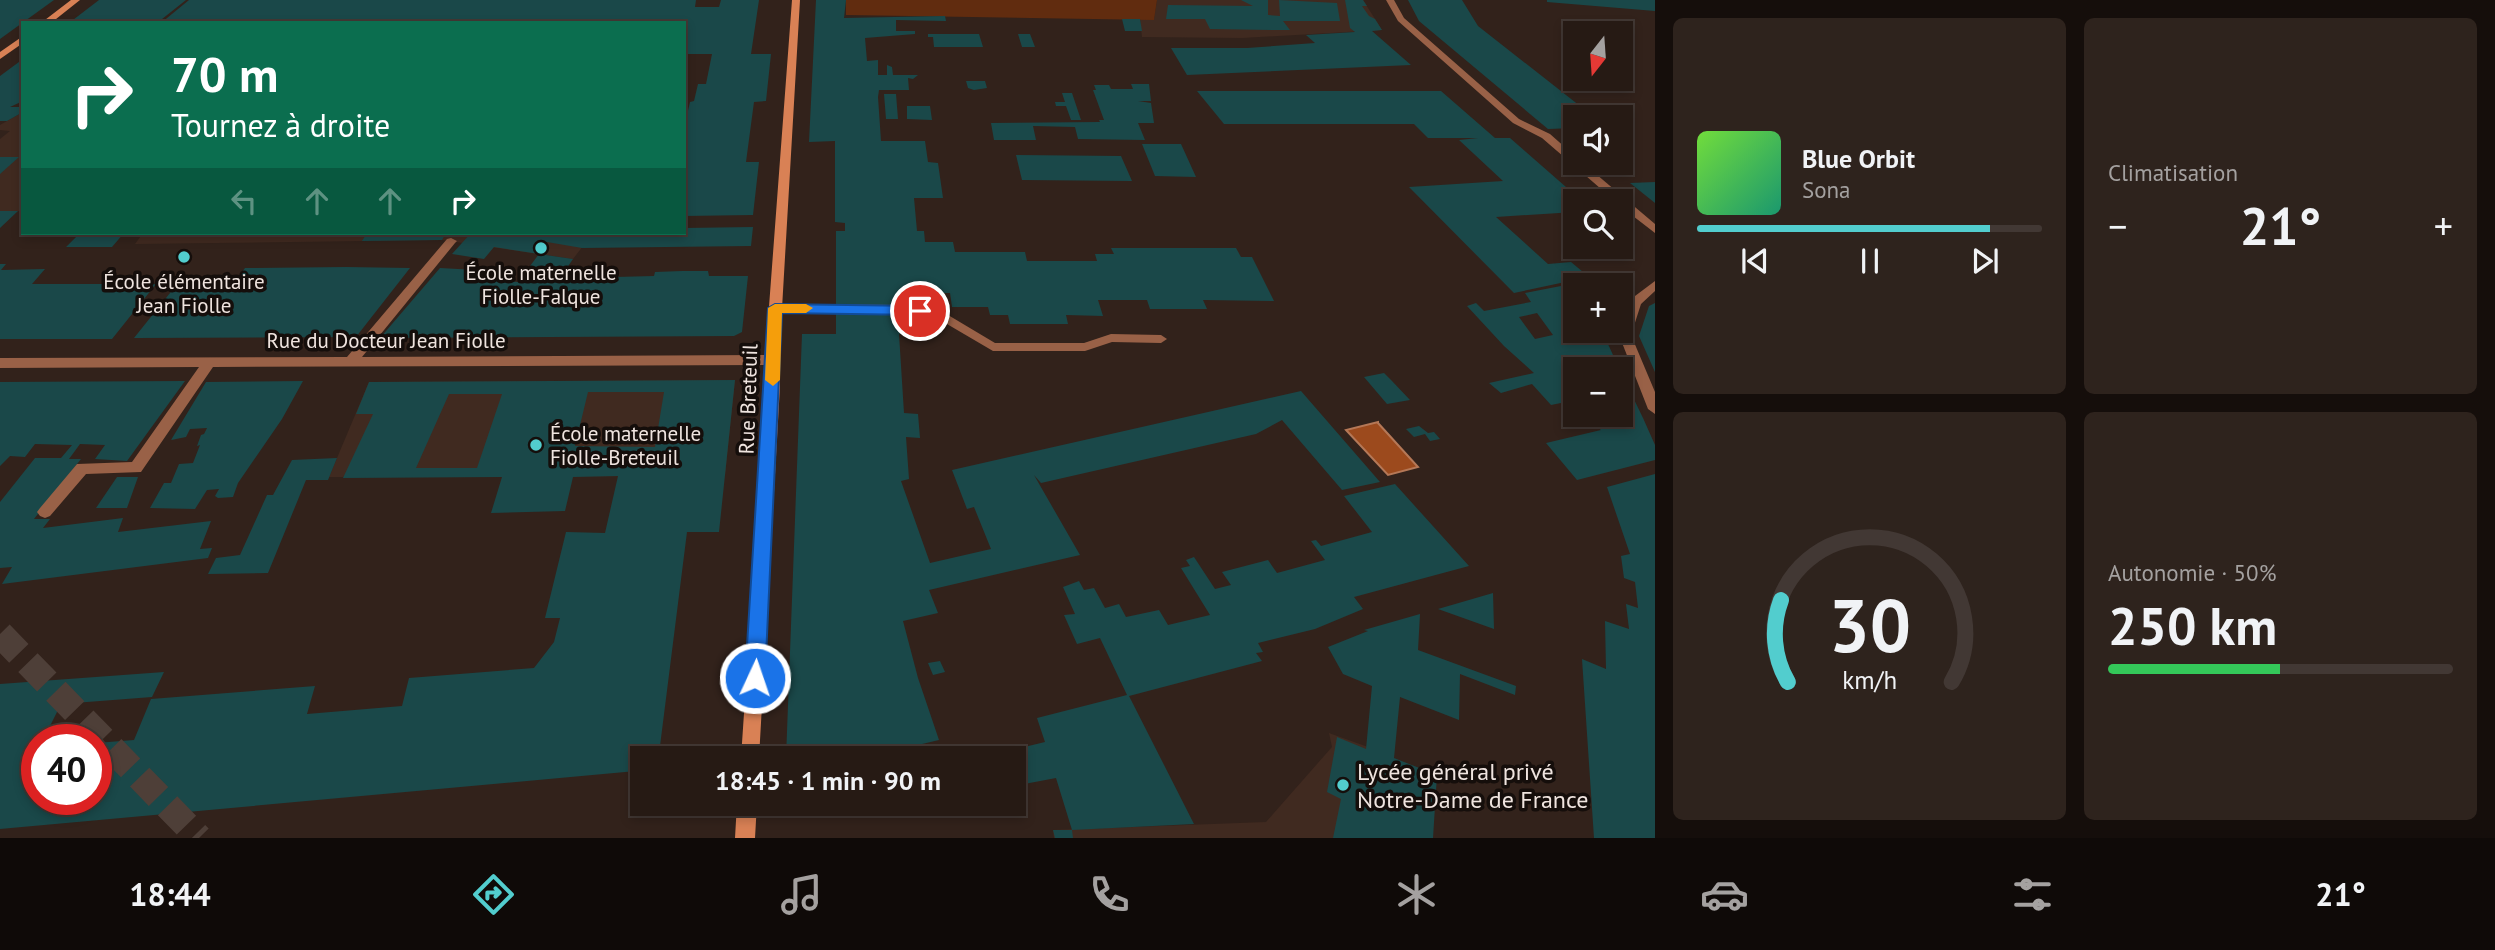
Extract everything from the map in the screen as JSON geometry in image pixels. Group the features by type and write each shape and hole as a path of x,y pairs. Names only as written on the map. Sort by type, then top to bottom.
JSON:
{"street":[{"path":"48,21 76,0"},
{"path":"1390,0 1401,19 1516,121 1546,136 1563,151"},
{"name":"Rue Breteuil","path":"751,746 795,1"},
{"path":"0,56 21,40"},
{"path":"1591,175 1655,230"},
{"path":"351,361 451,241"},
{"path":"1655,285 1636,302 1625,335 1655,409"},
{"path":"775,308 902,309 939,313 993,347 1085,347 1111,338 1161,339"},
{"name":"Rue du Docteur Jean Fiolle","path":"0,363 772,360"},
{"path":"45,512 82,468 136,468 209,362"},
{"path":"745,838 746,816"}],"shaded area":[{"path":"846,0 1157,0 1154,20 846,15"},
{"path":"1157,0 1363,0 1382,30 1242,38 1142,37 1140,19 1154,19"},
{"path":"21,113 21,211 0,211 0,173 18,157 0,157 0,139 10,131 0,130 0,125"},
{"path":"142,235 591,235 573,259 442,240 135,244"},
{"name":"École maternelle Fiolle-Breteuil","path":"735,380 725,476 329,477 369,382"},
{"path":"1378,422 1418,467 1388,475 1346,430"},
{"name":"Lycée général privé Notre-Dame de France","path":"1329,733 1368,747 1432,838 1054,838 1053,830 1266,822 1332,747"}],"building":[{"path":"0,0 54,0 25,21 21,21 21,24 0,39"},
{"path":"99,0 186,0 160,21 72,21"},
{"path":"189,0 696,0 695,7 719,7 721,0 759,0 751,54 771,54 766,101 754,102 746,162 759,162 753,215 686,216 686,119 698,84 706,84 712,54 686,54 686,21 163,21"},
{"path":"816,0 846,0 844,18 945,16 946,21 896,20 896,31 915,31 915,34 865,38 867,61 878,60 878,75 887,75 887,65 892,67 893,75 918,75 913,79 908,78 909,90 879,90 878,97 881,141 925,141 928,162 938,163 943,198 914,198 917,231 924,231 925,242 953,242 955,252 1025,252 1027,261 1097,261 1095,254 1114,254 1111,248 1236,248 1241,257 1252,257 1274,301 1203,300 1207,309 1150,309 1147,300 1098,300 1103,316 1066,315 1068,324 1010,324 1008,315 990,315 988,307 952,307 950,293 901,293 904,334 899,334 904,413 918,414 920,438 906,437 909,479 901,481 930,563 991,549 974,507 967,509 952,470 1301,391 1380,482 1342,490 1282,420 1256,434 1041,483 1034,475 1080,555 929,590 938,613 903,621 918,678 939,740 914,746 786,746 802,334 836,334 836,231 845,231 845,223 835,222 835,141 809,142"},
{"path":"1241,0 1268,0 1268,15 1280,16 1279,0 1337,3 1340,21 1283,21 1290,30 1275,30 1210,29 1205,19 1166,19 1168,5 1253,6"},
{"path":"1345,0 1363,0 1367,6 1362,6 1382,30 1372,31 1411,65 1187,75 1171,48 1247,48 1315,43 1306,35 1355,32 1350,28"},
{"path":"1408,0 1462,0 1478,26 1579,105 1563,105 1563,128 1548,129 1419,21"},
{"path":"1655,0 1655,11 1547,2"},
{"path":"1122,19 1140,19 1142,31 1125,31"},
{"path":"928,34 979,34 983,47 934,47 933,37 928,37"},
{"path":"1018,34 1030,34 1035,47 1022,47"},
{"path":"21,60 21,102 10,107 21,107 21,113 7,121 0,121 0,76"},
{"path":"966,81 985,81 987,88 968,88"},
{"path":"1131,84 1149,84 1151,101 1138,101 1151,103 1154,123 1138,123 1145,140 1078,139 1075,127 1033,126 1036,140 994,140 991,123 1100,122 1099,120 1104,120 1093,90 1096,90 1094,85 1109,85 1111,89 1133,89"},
{"path":"1197,91 1441,91 1495,138 1510,138 1568,189 1563,189 1563,213 1496,217 1548,264 1571,262 1584,273 1563,273 1563,283 1514,293 1409,187 1503,181 1459,140 1478,138 1428,138 1414,124 1224,124"},
{"path":"1062,93 1072,93 1081,120 1071,120 1066,106 1056,106 1055,102 1065,102"},
{"path":"884,94 896,94 898,119 886,119"},
{"path":"907,106 930,106 932,120 907,119"},
{"path":"1142,144 1181,144 1196,177 1155,176"},
{"path":"1016,155 1121,156 1132,181 1022,180"},
{"path":"0,157 19,157 0,174"},
{"path":"1655,182 1655,203 1630,183"},
{"path":"0,211 18,211 0,228"},
{"path":"753,227 751,246 582,248 547,242 539,254 494,247 484,259 452,254 469,235 686,235 686,228"},
{"path":"78,235 122,235 112,247 66,247"},
{"path":"366,235 445,235 442,240 362,241"},
{"path":"539,254 573,259 560,278 587,277 588,272 615,272 615,277 654,276 655,272 682,271 708,271 709,276 748,276 742,332 734,336 380,338 440,268 476,270 469,278 518,282"},
{"path":"0,264 6,264 1,270 45,269 32,284 156,284 112,339 0,339"},
{"path":"245,268 410,268 356,337 134,338 174,288 230,288"},
{"path":"1563,286 1563,343 1608,343 1613,355 1563,357 1563,403 1551,405 1532,384 1501,393 1489,383 1534,373 1504,346 1467,306 1476,303 1484,311 1531,302 1525,293","holes":["1537,313 1553,335 1535,339 1519,317"]},
{"path":"1655,303 1655,372 1639,336 1649,306"},
{"path":"1384,373 1410,400 1387,404 1364,377"},
{"path":"735,380 719,532 687,532 660,746 630,746 630,772 0,829 0,684 164,672 152,697 61,704 51,724 21,724 21,815 112,815 112,742 134,740 151,699 315,686 307,714 402,706 409,678 534,668 554,642 560,618 545,618 566,532 605,533 618,476 573,477 565,511 491,513 502,477 343,478 373,414 356,414 369,382","holes":["588,392 664,392 655,447 575,446","449,394 502,394 477,468 416,468"]},
{"path":"185,381 127,461 95,459 105,445 80,444 69,459 81,459 34,519 50,519 43,528 123,518 118,532 211,521 200,549 212,548 208,558 2,584 12,567 0,568 0,502 35,458 61,458 72,445 35,444 25,457 10,456 0,466 0,382"},
{"path":"303,381 282,419 238,483 233,497 218,498 215,496 219,489 207,490 195,509 150,508 164,483 171,483 179,464 193,463 201,435 207,428 190,429 186,437 171,440 206,382"},
{"path":"1633,397 1655,445 1655,460 1577,480 1546,443 1601,430 1597,427 1633,427"},
{"path":"1419,426 1428,433 1434,432 1440,439 1430,441 1425,434 1414,437 1406,429"},
{"path":"337,458 328,480 306,480 268,573 208,574 216,558 240,555 267,495 273,495 292,460"},
{"path":"1655,474 1655,838 1594,838 1582,659 1606,669 1605,621 1629,629 1626,604 1638,608 1635,582 1624,578 1621,556 1630,554 1607,487"},
{"path":"117,477 138,477 127,508 96,508"},
{"path":"1395,484 1469,566 1354,597 1363,609 1315,629 1258,643 1263,652 1256,653 1262,661 1129,696 1194,824 1072,830 1056,778 1026,784 1026,747 1045,742 1037,718 1127,695 1100,638 1077,644 1064,615 1075,614 1063,587 1079,581 1084,590 1094,588 1105,608 1119,604 1126,617 1159,610 1168,625 1210,615 1181,568 1190,566 1186,560 1194,557 1215,589 1231,585 1222,572 1268,560 1277,573 1325,560 1311,541 1316,540 1321,546 1372,532 1344,496"},
{"path":"1493,593 1494,629 1438,609"},
{"path":"1420,614 1418,650 1516,686 1515,695 1460,674 1459,720 1400,697 1394,758 1437,775 1433,838 1333,838 1341,799 1327,792 1337,737 1366,749 1372,686 1343,674 1328,647 1368,631 1364,630"},
{"path":"940,661 945,672 933,675 928,663"},
{"path":"1053,830 1072,830 1073,838 1055,838"}],"tunnel":[{"path":"0,634 199,838"}],"slow traffic":[{"path":"773,380 775,308 806,308"}],"place":[{"name":"École maternelle Fiolle-Falque","path":"541,248"},
{"name":"École élémentaire Jean Fiolle","path":"184,257"},
{"name":"École maternelle Fiolle-Breteuil","path":"536,445"},
{"name":"Lycée général privé Notre-Dame de France","path":"1343,785"}],"route":[{"path":"755,678 773,386 775,308 920,311"}]}
